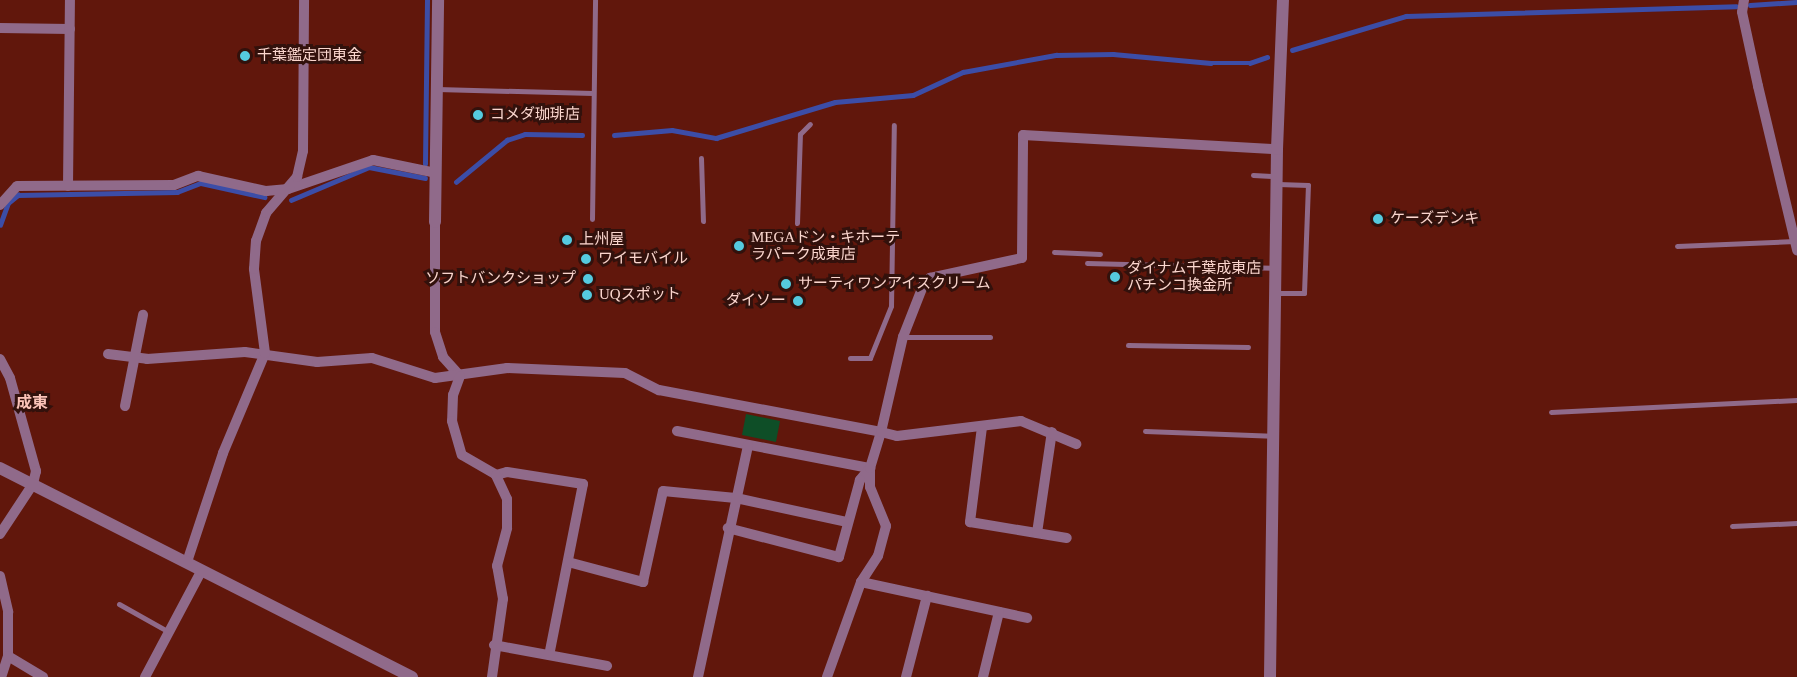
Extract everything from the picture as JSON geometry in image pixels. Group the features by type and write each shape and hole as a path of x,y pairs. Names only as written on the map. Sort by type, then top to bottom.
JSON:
{"street":[{"path":"68,186 70,0"},
{"path":"187,562 223,453 265,353 254,269 256,241 266,213 297,177 303,151 304,0"},
{"path":"438,0 435,332 443,357 460,376"},
{"path":"1270,677 1276,180 1283,0"},
{"path":"1744,0 1742,12 1755,76 1796,246"},
{"path":"0,28 70,29"},
{"path":"827,677 861,582 878,556 885,526 870,487 870,468 881,432 903,337 923,286 930,278 1022,258 1023,135 1277,149"},
{"path":"0,205 4,189 17,186 174,185 198,176 266,191 288,189 373,160 436,173"},
{"path":"125,406 132,357 144,315"},
{"path":"108,354 147,359 265,353 316,362 372,358 435,378 507,368 625,373 659,390 897,436 1022,421 1076,444"},
{"path":"0,359 10,378 36,471 33,484 0,534"},
{"path":"460,376 453,395 452,421 462,455 496,475 507,499 507,528 497,566 503,599 494,645 492,677"},
{"path":"982,427 970,522 1067,538"},
{"path":"677,431 870,468"},
{"path":"1037,533 1052,432"},
{"path":"698,677 728,528 748,445"},
{"path":"0,468 412,677"},
{"path":"728,528 839,556 860,480 870,468"},
{"path":"496,475 507,472 583,484 549,655"},
{"path":"568,562 643,582 663,491 736,498 847,522"},
{"path":"145,677 202,570"},
{"path":"0,576 8,612 8,656 1,677"},
{"path":"861,582 1027,618"},
{"path":"906,677 927,596"},
{"path":"983,677 999,612"},
{"path":"494,645 608,666"},
{"path":"8,656 43,677"}],"lane":[{"path":"592,219 595,0"},
{"path":"437,89 593,93"},
{"path":"797,223 800,134 810,124"},
{"path":"850,358 870,358 891,306 894,125"},
{"path":"701,158 703,221"},
{"path":"1253,175 1308,185 1304,293 1275,293"},
{"path":"1677,246 1796,246"},
{"path":"1054,252 1100,254"},
{"path":"1087,263 1275,268"},
{"path":"903,337 990,337"},
{"path":"1128,345 1248,347"},
{"path":"1551,412 1797,400"},
{"path":"1144,430 1273,436"},
{"path":"1732,526 1797,523"},
{"path":"119,604 169,632"}],"green space":[{"path":"746,414 780,421 776,442 742,435"}],"waterway":[{"path":"425,164 427,0"},
{"path":"1750,5 1797,2"},
{"path":"1292,50 1406,16 1736,6"},
{"path":"614,135 672,130 716,138 835,102 913,95 963,72 1056,55 1113,54 1211,63 1250,63 1267,57"},
{"path":"456,182 507,140 525,134 582,135"},
{"path":"291,200 369,167 425,178"},
{"path":"0,225 8,203 18,195 177,192 201,183 264,197"}],"place":[{"name":"千葉鑑定団東金","path":"245,56"},
{"name":"コメダ珈琲店","path":"478,115"},
{"name":"ケーズデンキ","path":"1378,219"},
{"name":"上州屋","path":"567,240"},
{"name":"MEGAドン・キホーテ ラパーク成東店","path":"739,246"},
{"name":"ワイモバイル","path":"586,259"},
{"name":"ダイナム千葉成東店 パチンコ換金所","path":"1115,277"},
{"name":"ソフトバンクショップ","path":"588,279"},
{"name":"サーティワンアイスクリーム","path":"786,284"},
{"name":"UQスポット","path":"587,295"},
{"name":"ダイソー","path":"798,301"}],"district":[{"name":"成東","path":"32,403"}]}
